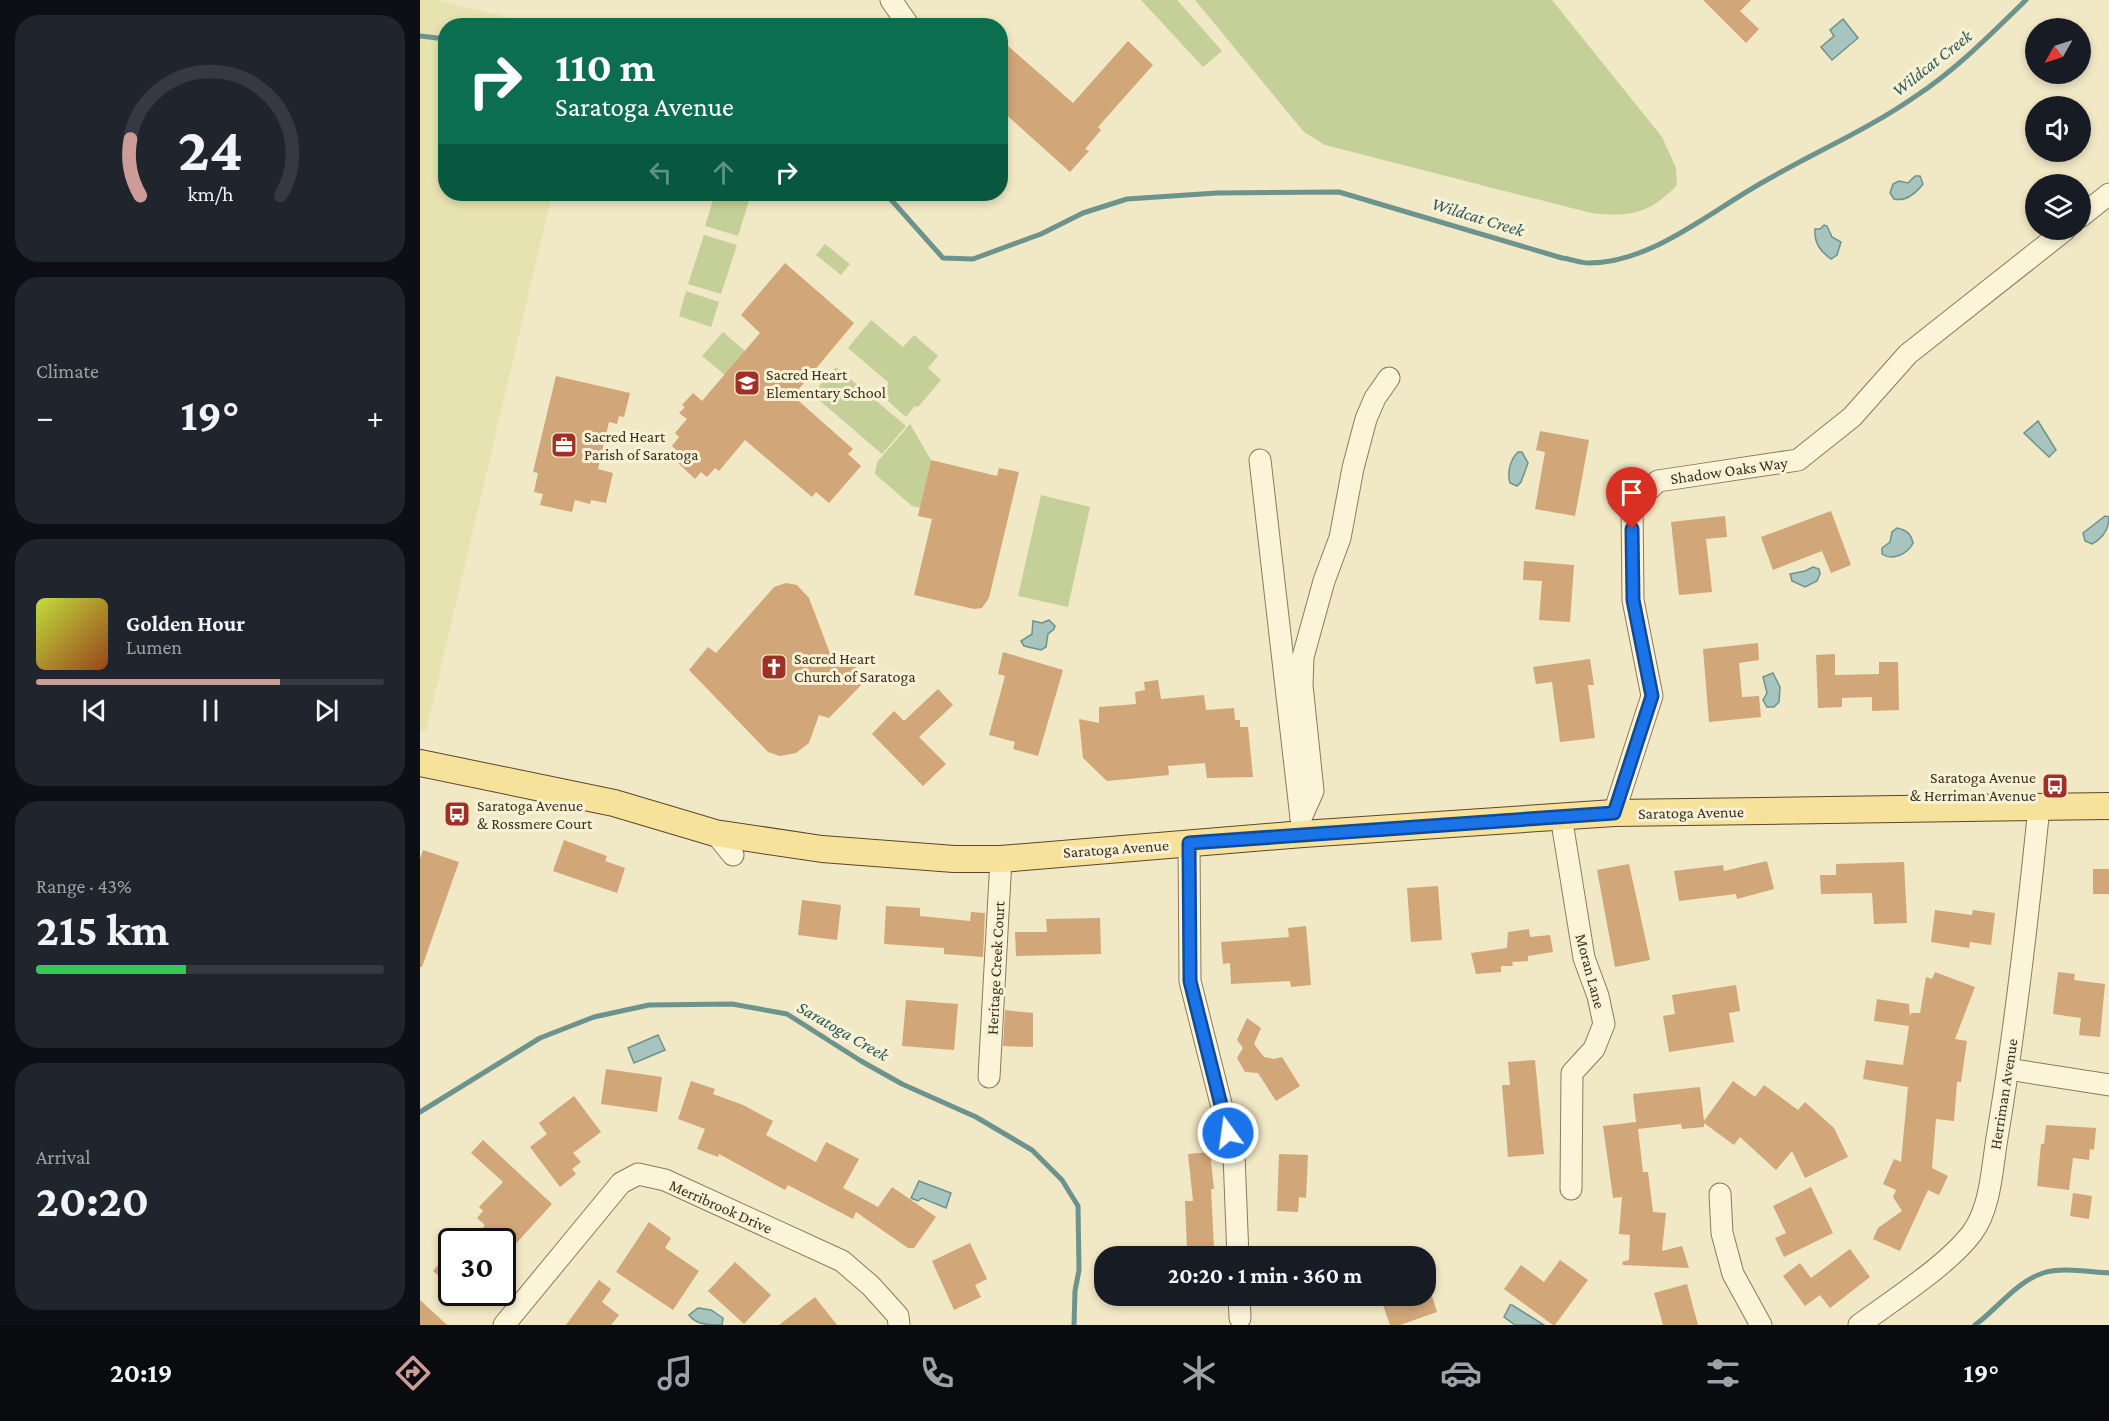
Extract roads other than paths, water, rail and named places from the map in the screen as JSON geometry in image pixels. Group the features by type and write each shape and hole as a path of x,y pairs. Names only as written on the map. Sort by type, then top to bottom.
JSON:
{"main road":[{"name":"Saratoga Avenue","path":"420,764 614,803 715,833 822,849 954,859 1001,859 1189,843 1302,826 1614,813 2109,806"}],"street":[{"path":"891,0 903,18"},
{"path":"2091,208 2109,194"},
{"name":"Shadow Oaks Way","path":"1614,813 1652,696 1633,600 1632,506 1658,481 1798,460 1852,417 1908,354 2052,240"},
{"path":"1302,826 1313,791 1302,685 1303,657 1324,581 1340,538 1353,468 1366,419 1389,378"},
{"path":"1260,460 1302,826"},
{"name":"Herriman Avenue","path":"1859,1325 1955,1251 1973,1232 1985,1206 2008,1069 2029,911 2039,807"},
{"name":"Moran Lane","path":"1561,816 1584,958 1598,996 1604,1024 1594,1049 1572,1073 1571,1189"},
{"path":"715,833 733,855"},
{"path":"1189,843 1190,981 1234,1155 1238,1246"},
{"name":"Heritage Creek Court","path":"989,1077 1001,859"},
{"path":"2008,1069 2109,1084"},
{"name":"Merribrook Drive","path":"510,1323 621,1183 638,1174 665,1180 842,1261 872,1286 898,1316 899,1325"},
{"path":"1720,1194 1722,1233 1733,1274 1761,1325"},
{"path":"1239,1306 1240,1318"}],"water":[{"path":"1843,19 1858,38 1832,60 1821,47 1834,36 1830,30"},
{"path":"1915,176 1920,176 1923,184 1907,198 1894,199 1890,193 1893,184 1899,181 1908,183"},
{"path":"1824,225 1827,226 1832,237 1841,242 1837,255 1831,259 1817,243 1815,229 1820,229"},
{"path":"2038,421 2056,450 2049,457 2024,433"},
{"path":"1518,452 1522,452 1528,463 1521,482 1517,486 1510,483 1509,470"},
{"path":"2105,516 2109,517 2109,521 2102,536 2092,544 2085,541 2083,533"},
{"path":"1897,528 1908,533 1913,543 1899,555 1886,556 1882,554 1882,548 1890,542 1892,532"},
{"path":"1813,567 1819,569 1820,574 1817,581 1805,587 1792,581 1790,574"},
{"path":"1049,620 1055,626 1048,634 1046,647 1041,650 1024,646 1021,641 1032,634 1033,621 1042,623"},
{"path":"1773,673 1780,687 1779,702 1774,707 1767,707 1763,700 1767,693 1763,677"},
{"path":"658,1035 665,1050 634,1063 628,1048"},
{"path":"919,1181 951,1193 946,1208 922,1198 918,1201 911,1198"},
{"path":"1510,1305 1544,1325 1515,1325 1504,1317"},
{"path":"698,1308 711,1310 723,1318 722,1325 695,1321 689,1315"}],"waterway":[{"name":"Wildcat Creek","path":"892,201 943,258 973,259 1041,234 1083,213 1127,199 1217,193 1339,192 1562,258 1586,263 1612,261 1636,254 1681,233 1765,181 1898,108 1960,63 2026,0"},
{"name":"Wildcat Creek","path":"420,36 438,38"},
{"name":"Saratoga Creek","path":"420,1112 540,1038 594,1017 649,1005 732,1004 787,1014 902,1084 976,1117 1032,1150 1062,1180 1078,1206 1079,1270 1075,1291 1074,1325"},
{"name":"Saratoga Creek","path":"1975,1325 2015,1289 2043,1273 2067,1270 2109,1273"}],"place":[{"name":"Sacred Heart Elementary School","path":"747,383"},
{"name":"Sacred Heart Parish of Saratoga","path":"564,445"},
{"name":"Sacred Heart Church of Saratoga","path":"774,667"},
{"name":"Saratoga Avenue & Herriman Avenue","path":"2055,786"},
{"name":"Saratoga Avenue & Rossmere Court","path":"457,814"}]}
